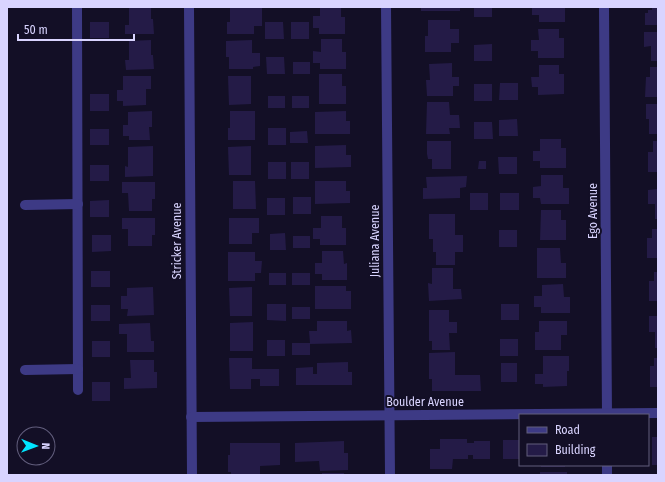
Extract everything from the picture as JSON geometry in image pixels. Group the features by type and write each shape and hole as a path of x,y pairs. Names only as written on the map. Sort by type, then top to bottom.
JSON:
{"street":[{"path":"77,7 78,390"},
{"name":"Stricker Avenue","path":"189,7 192,475"},
{"name":"Juliana Avenue","path":"386,7 390,475"},
{"name":"Ego Avenue","path":"604,7 607,414"},
{"path":"25,204 78,204"},
{"path":"24,370 78,370"},
{"name":"Boulder Avenue","path":"607,414 658,413"},
{"name":"Boulder Avenue","path":"191,417 519,414"}],"building":[{"path":"129,7 151,7 151,19 153,19 154,34 125,34 125,25 129,25"},
{"path":"230,7 262,7 262,26 254,26 254,34 227,34 227,22 230,22"},
{"path":"320,7 341,7 341,17 345,17 345,34 319,34 319,28 313,28 313,16 320,16"},
{"path":"421,7 460,7 460,11 421,11"},
{"path":"474,7 492,7 492,17 474,17"},
{"path":"532,7 565,7 565,22 539,22 539,15 532,15"},
{"path":"652,7 658,7 658,25 645,25 645,13 648,13 648,10 652,10"},
{"path":"428,20 450,20 450,29 459,29 459,43 451,43 451,52 425,52 425,36 428,36"},
{"path":"90,22 109,22 109,38 90,38"},
{"path":"265,22 283,22 284,39 265,39"},
{"path":"291,22 309,22 309,39 291,39"},
{"path":"538,29 559,29 559,38 564,38 564,58 538,58 538,51 531,51 531,40 539,40"},
{"path":"644,32 658,32 658,61 651,61 651,46 644,47"},
{"path":"321,39 342,39 342,52 346,52 346,69 320,69 320,63 313,63 313,51 321,52"},
{"path":"151,40 151,55 153,55 154,69 126,70 125,60 129,60 129,41"},
{"path":"252,40 252,53 260,53 260,66 253,67 253,69 229,69 229,57 226,57 226,41"},
{"path":"492,44 492,61 474,61 474,45"},
{"path":"266,57 284,57 285,74 267,74"},
{"path":"293,62 310,62 310,74 293,74"},
{"path":"452,63 452,77 459,77 459,86 453,86 453,96 427,96 426,80 430,80 429,64"},
{"path":"539,65 559,65 559,74 564,74 564,94 538,95 538,87 532,87 531,77 539,77"},
{"path":"650,67 658,67 658,97 645,97 646,77 650,77"},
{"path":"319,74 342,74 342,86 346,86 346,104 319,104"},
{"path":"123,76 151,76 151,89 146,89 146,105 123,106 123,101 117,101 117,90 123,90"},
{"path":"228,76 251,76 251,104 229,105"},
{"path":"500,83 518,83 518,100 499,100"},
{"path":"474,84 492,84 492,101 474,101"},
{"path":"90,94 109,94 109,111 90,111"},
{"path":"268,96 285,96 285,108 268,108"},
{"path":"292,96 309,96 309,108 292,108"},
{"path":"427,102 449,102 450,115 459,115 460,128 449,128 450,134 426,134"},
{"path":"646,104 658,104 658,134 649,134 649,119 646,119"},
{"path":"152,111 152,127 149,127 150,140 129,140 129,136 123,136 123,125 128,125 128,112"},
{"path":"230,111 255,111 255,140 228,140"},
{"path":"346,111 346,121 350,121 350,134 315,134 315,112"},
{"path":"517,119 518,136 499,136 499,120"},
{"path":"474,122 492,122 493,139 474,139"},
{"path":"268,128 286,128 286,145 268,145"},
{"path":"90,129 109,129 109,145 90,145"},
{"path":"307,131 308,143 290,143 290,132"},
{"path":"540,139 561,139 561,148 566,148 566,168 540,168 540,161 533,161 533,151 540,151"},
{"path":"427,141 451,141 451,169 432,169 432,159 428,159 427,154"},
{"path":"653,141 658,141 658,172 648,172 648,152 653,152"},
{"path":"346,145 346,155 351,155 351,167 315,168 315,146"},
{"path":"153,146 153,176 125,177 125,166 128,167 128,147"},
{"path":"251,146 251,175 229,175 228,147"},
{"path":"498,157 517,157 517,174 499,174"},
{"path":"479,161 486,161 486,169 478,169"},
{"path":"268,162 286,162 286,179 268,179"},
{"path":"291,162 309,162 309,179 291,179"},
{"path":"90,165 109,165 109,181 90,181"},
{"path":"541,175 563,175 563,188 569,188 569,204 541,204 540,198 533,198 533,187 541,186"},
{"path":"467,176 466,187 460,188 460,198 423,199 423,188 427,188 426,177"},
{"path":"233,181 255,181 256,209 233,209"},
{"path":"315,181 346,181 346,191 350,191 350,203 315,204"},
{"path":"122,182 155,182 155,199 152,199 152,211 129,211 128,193 122,193"},
{"path":"658,189 658,219 655,219 655,204 648,204 648,190"},
{"path":"470,193 488,193 488,210 470,210"},
{"path":"500,193 519,193 519,210 500,210"},
{"path":"293,197 311,197 311,214 293,214"},
{"path":"267,198 285,198 285,215 267,215"},
{"path":"109,200 109,217 90,217 90,201"},
{"path":"541,210 561,210 561,220 566,220 566,240 540,240"},
{"path":"429,214 455,214 455,235 463,235 463,252 455,252 455,265 436,265 436,252 433,252 433,239 429,239"},
{"path":"321,216 342,216 342,228 346,228 346,245 320,245 320,239 313,239 313,228 321,228"},
{"path":"122,218 155,218 155,235 152,235 152,246 128,246 128,229 122,229"},
{"path":"229,218 259,218 259,233 252,233 252,244 229,244"},
{"path":"652,229 658,229 658,258 647,258 647,238 652,238"},
{"path":"499,230 517,230 517,247 499,247"},
{"path":"285,233 286,250 270,250 270,234"},
{"path":"92,235 111,235 111,251 92,252"},
{"path":"293,236 310,236 310,248 293,248"},
{"path":"537,248 560,248 561,263 566,263 566,278 537,278"},
{"path":"322,251 343,251 344,264 347,263 347,280 322,280 322,274 315,274 315,263 322,263"},
{"path":"228,252 255,252 255,261 262,261 261,273 255,273 255,281 228,281"},
{"path":"432,268 453,268 453,289 461,289 462,299 429,301 428,283 432,284"},
{"path":"91,271 110,271 110,287 91,287"},
{"path":"654,272 658,272 658,301 649,301 649,281 654,281"},
{"path":"269,273 286,273 286,285 269,285"},
{"path":"292,273 310,273 310,285 292,285"},
{"path":"563,284 564,297 570,297 570,313 541,313 541,307 534,307 534,296 542,296 542,285"},
{"path":"315,286 346,286 346,291 351,291 351,309 315,309"},
{"path":"153,287 154,315 127,316 128,309 121,309 121,296 127,296 127,288"},
{"path":"252,287 252,316 230,316 229,288"},
{"path":"267,304 286,304 286,321 267,320"},
{"path":"501,304 519,304 519,320 501,320"},
{"path":"91,305 110,305 110,321 91,321"},
{"path":"292,307 310,307 310,319 292,319"},
{"path":"429,310 449,310 449,322 457,322 457,333 449,333 450,350 432,350 432,341 429,341"},
{"path":"649,316 658,316 658,348 655,348 655,332 649,332"},
{"path":"317,321 347,321 347,331 351,330 352,343 310,344 310,355 292,355 292,343 310,343 309,331 317,331"},
{"path":"539,321 567,321 567,335 561,335 561,350 535,350 535,332 539,332"},
{"path":"253,322 253,351 230,351 230,323"},
{"path":"150,323 151,341 154,341 154,352 127,352 127,334 119,334 119,324"},
{"path":"500,339 518,339 518,356 500,356"},
{"path":"267,340 285,340 285,356 267,356"},
{"path":"92,341 110,341 110,357 92,357"},
{"path":"455,352 455,375 480,375 481,391 432,391 432,379 429,379 429,353"},
{"path":"543,356 569,356 567,386 543,387 543,384 535,384 535,374 543,374"},
{"path":"229,358 252,358 252,369 279,369 279,386 260,386 260,379 251,379 251,389 230,389"},
{"path":"654,358 658,358 658,387 650,387 650,366 654,366"},
{"path":"130,360 154,360 154,372 157,372 157,388 124,389 124,378 131,378"},
{"path":"348,362 348,372 352,372 352,385 296,385 296,368 313,367 313,374 317,374 317,363"},
{"path":"501,363 517,363 517,382 501,382"},
{"path":"92,382 110,382 110,401 92,401"},
{"path":"652,437 658,437 658,465 652,465"},
{"path":"440,439 467,439 467,443 474,443 474,441 490,441 490,459 473,459 473,455 468,455 468,459 453,459 452,469 430,469 430,449 440,449"},
{"path":"503,440 519,440 519,459 503,459"},
{"path":"344,441 344,453 348,453 348,470 320,471 319,461 295,462 295,443"},
{"path":"230,443 280,443 280,465 260,466 260,475 231,475 231,472 228,472"},
{"path":"541,466 565,466 565,467"},
{"path":"540,472 567,472 567,475 540,475"},
{"path":"322,473 344,473 344,475 322,475"}]}
